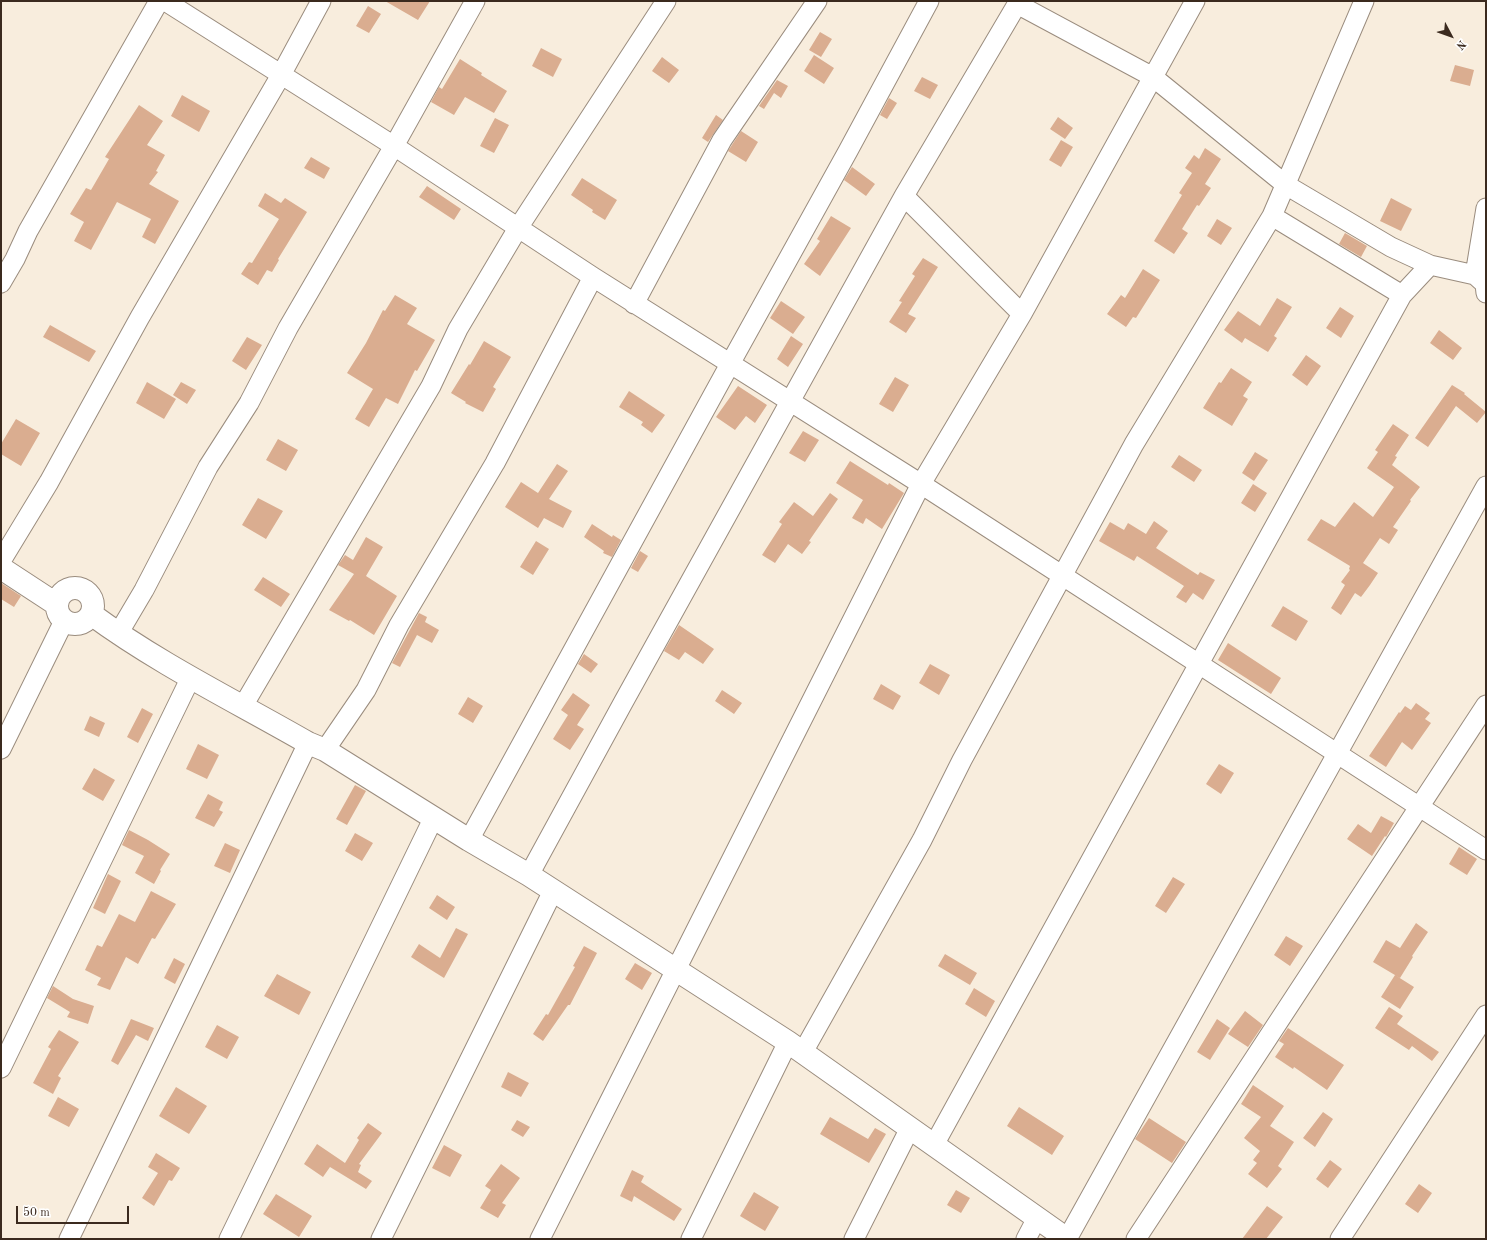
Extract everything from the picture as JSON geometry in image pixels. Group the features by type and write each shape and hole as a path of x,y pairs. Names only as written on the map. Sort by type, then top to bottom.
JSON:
{"main road":[{"path":"1,568 76,624 82,623 91,614 93,602 86,591 80,588 67,589 58,598 60,612"},
{"path":"91,614 118,634 191,677 316,746 529,875 795,1047 1067,1239"}],"street":[{"path":"1,283 15,259 28,231 159,1"},
{"path":"165,1 394,146 634,304 921,484 1486,850"},
{"path":"1,561 49,482 140,317 281,75 321,1"},
{"path":"118,634 144,590 208,467 249,403 288,328 394,146 475,1"},
{"path":"243,706 431,386 458,329 518,228 666,1"},
{"path":"634,304 722,140 817,1"},
{"path":"469,840 929,1"},
{"path":"540,1239 921,484 1022,314 1195,1"},
{"path":"691,1239 795,1047 922,840 962,760 1134,444 1272,216 1364,1"},
{"path":"529,875 904,196 1018,2 1153,77 1286,185 1392,247 1430,265 1475,275 1485,284 1486,293"},
{"path":"904,196 1022,314"},
{"path":"1475,275 1486,208"},
{"path":"1272,216 1402,295"},
{"path":"934,1145 1402,295 1430,265"},
{"path":"69,1239 316,746 366,690 399,625 495,463 593,277"},
{"path":"1067,1239 1486,486"},
{"path":"1,749 60,612"},
{"path":"1,1068 191,677"},
{"path":"1136,1239 1486,706"},
{"path":"229,1239 434,817"},
{"path":"382,1239 553,891"},
{"path":"1340,1239 1486,1015"},
{"path":"854,1239 910,1128"},
{"path":"1026,1239 1037,1218"}],"building":[{"path":"385,1 430,1 418,20"},
{"path":"368,6 381,14 369,33 356,26"},
{"path":"820,32 832,39 821,57 809,50"},
{"path":"541,48 562,59 553,77 532,66"},
{"path":"814,55 834,68 824,84 804,71"},
{"path":"662,57 679,70 669,83 652,71"},
{"path":"460,59 482,73 481,75 507,91 494,113 465,97 454,115 431,102 439,87 442,89"},
{"path":"1455,65 1474,70 1470,86 1450,81"},
{"path":"922,77 938,85 930,99 914,91"},
{"path":"777,80 788,86 781,98 774,93 764,109 759,106"},
{"path":"182,95 210,111 199,132 171,116"},
{"path":"889,98 897,103 887,119 880,115"},
{"path":"139,105 163,121 147,145 165,155 156,171 158,172 149,184 179,201 155,244 142,237 151,219 117,202 91,250 74,241 84,222 70,214 86,188 91,190 109,159 105,157"},
{"path":"716,115 723,120 708,142 702,138"},
{"path":"1058,117 1073,128 1065,139 1050,129"},
{"path":"495,118 509,125 494,153 480,146"},
{"path":"741,131 758,142 746,162 728,151"},
{"path":"1061,140 1073,147 1061,167 1049,160"},
{"path":"1205,148 1221,159 1205,184 1211,188 1199,206 1197,205 1182,229 1188,233 1174,254 1154,241 1182,195 1179,193 1192,173 1185,168 1194,155 1199,159"},
{"path":"311,157 330,168 324,179 304,168"},
{"path":"852,167 875,184 866,196 844,180"},
{"path":"582,178 617,200 605,220 592,212 593,210 571,195"},
{"path":"427,186 461,209 454,220 419,197"},
{"path":"265,193 281,203 285,198 307,212 278,259 279,260 272,272 267,270 258,285 241,274 249,262 252,263 279,219 258,206"},
{"path":"1391,198 1412,209 1401,231 1380,221"},
{"path":"831,216 851,228 820,276 804,264 820,241 817,239"},
{"path":"1217,219 1232,228 1221,245 1207,236"},
{"path":"1345,233 1367,246 1361,257 1339,244"},
{"path":"923,258 938,267 908,314 916,318 906,333 889,322 902,302 899,301 915,276 912,274"},
{"path":"1143,269 1160,280 1136,318 1133,317 1126,327 1107,314 1121,295 1125,298"},
{"path":"395,295 417,308 407,324 435,340 417,371 415,370 398,404 386,398 369,427 355,419 373,389 347,373 366,343 383,310 385,311"},
{"path":"1277,298 1292,307 1274,336 1277,338 1268,352 1245,338 1242,343 1224,330 1238,311 1260,326"},
{"path":"781,301 805,317 793,334 770,318"},
{"path":"1340,307 1354,316 1341,338 1326,328"},
{"path":"50,325 96,351 89,362 43,337"},
{"path":"1439,330 1462,348 1453,360 1430,343"},
{"path":"791,336 803,344 788,367 777,359"},
{"path":"247,337 262,345 246,370 232,361"},
{"path":"484,341 511,357 493,387 496,389 483,412 465,403 466,402 451,393"},
{"path":"1306,355 1321,366 1307,386 1292,375"},
{"path":"1231,368 1252,382 1243,396 1248,399 1232,426 1203,408 1219,382 1221,383"},
{"path":"895,377 909,385 893,412 879,404"},
{"path":"147,382 176,399 164,419 136,403"},
{"path":"181,382 196,390 187,404 173,395"},
{"path":"1452,385 1465,393 1464,394 1486,412 1477,423 1456,406 1428,447 1415,438"},
{"path":"738,386 767,405 755,423 746,416 735,430 716,417"},
{"path":"629,391 665,415 652,433 641,425 643,422 619,407"},
{"path":"16,419 40,433 21,466 1,454 1,444"},
{"path":"1393,424 1409,435 1395,456 1397,457 1392,465 1420,487 1393,527 1398,530 1389,544 1380,538 1363,563 1378,573 1361,597 1355,593 1341,615 1331,608 1345,585 1341,582 1350,570 1350,566 1307,540 1321,519 1335,527 1354,502 1373,517 1394,487 1367,468 1378,452 1375,450"},
{"path":"803,431 819,440 805,462 789,453"},
{"path":"278,439 298,450 286,471 266,460"},
{"path":"1255,452 1268,460 1254,481 1242,473"},
{"path":"1179,455 1202,470 1194,482 1171,467"},
{"path":"850,461 888,485 889,483 904,493 882,529 866,518 863,524 852,518 863,500 836,483"},
{"path":"557,464 568,471 549,499 572,511 563,528 544,518 538,528 505,507 521,482 538,493"},
{"path":"1253,484 1267,493 1255,512 1241,503"},
{"path":"830,493 838,499 809,541 811,542 802,554 788,544 775,563 762,555 782,524 779,522 794,502 813,516"},
{"path":"258,498 283,511 266,539 242,525"},
{"path":"1154,521 1168,531 1156,548 1198,575 1200,572 1215,580 1203,600 1193,593 1186,603 1176,597 1184,586 1137,556 1134,561 1099,541 1110,522 1124,530 1128,523 1146,534"},
{"path":"592,524 612,537 613,535 621,540 612,557 603,553 604,551 584,537"},
{"path":"366,537 383,547 366,576 397,596 374,635 350,620 349,621 329,610 354,574 338,565 345,555 353,560"},
{"path":"536,541 549,549 533,575 520,567"},
{"path":"640,551 648,556 638,572 631,568"},
{"path":"263,577 290,594 281,607 254,590"},
{"path":"1,583 21,596 14,607 1,599"},
{"path":"1283,606 1308,621 1296,641 1271,626"},
{"path":"419,613 427,617 425,622 439,630 432,643 417,635 400,667 392,663"},
{"path":"679,625 714,649 703,664 685,652 679,660 664,651"},
{"path":"1228,643 1281,678 1271,694 1218,660"},
{"path":"584,654 598,664 591,673 578,664"},
{"path":"930,664 950,675 939,695 919,683"},
{"path":"881,684 901,696 893,710 873,699"},
{"path":"722,690 742,703 734,714 715,701"},
{"path":"573,693 590,705 577,725 584,729 570,750 553,739 568,715 561,710"},
{"path":"468,697 483,706 473,723 458,714"},
{"path":"1416,703 1430,713 1425,719 1431,723 1412,750 1402,742 1386,767 1369,756 1399,712 1400,713 1405,706 1411,710"},
{"path":"142,708 153,714 138,743 127,737"},
{"path":"90,716 105,723 99,737 84,730"},
{"path":"198,744 219,755 207,779 186,769"},
{"path":"1219,764 1234,773 1221,794 1206,784"},
{"path":"94,768 115,780 103,801 82,789"},
{"path":"355,785 366,791 347,825 336,819"},
{"path":"208,794 223,802 219,810 223,812 214,827 195,818"},
{"path":"1381,816 1394,823 1372,856 1347,839 1358,824 1371,833"},
{"path":"129,830 170,854 160,870 161,871 154,884 135,873 144,856 122,845"},
{"path":"355,833 373,843 362,861 345,851"},
{"path":"225,843 240,850 230,873 214,866"},
{"path":"1459,847 1477,859 1467,875 1449,864"},
{"path":"108,874 121,881 105,914 93,908"},
{"path":"1173,877 1185,884 1166,913 1155,906"},
{"path":"151,891 176,904 155,939 152,938 138,964 126,957 110,990 97,985 101,978 85,970 97,945 102,947 119,914 135,922"},
{"path":"437,895 455,907 447,920 429,908"},
{"path":"1416,923 1428,932 1400,978 1373,962 1386,940 1400,948"},
{"path":"456,928 468,934 444,978 411,957 419,944 440,958"},
{"path":"1286,936 1303,946 1290,966 1274,955"},
{"path":"584,946 597,953 570,1005 568,1005 543,1041 533,1034 546,1014 548,1015 575,967 573,966"},
{"path":"945,954 977,973 970,985 938,966"},
{"path":"174,958 185,964 175,984 164,978"},
{"path":"635,963 652,973 642,990 625,979"},
{"path":"277,974 311,992 299,1015 264,996"},
{"path":"1395,975 1414,987 1400,1009 1381,997"},
{"path":"53,986 73,999 94,1006 88,1024 67,1017 70,1012 47,998"},
{"path":"974,988 995,1001 986,1017 965,1004"},
{"path":"1389,1007 1403,1016 1397,1024 1439,1052 1432,1061 1412,1046 1409,1050 1375,1028"},
{"path":"1245,1011 1263,1025 1248,1047 1228,1034"},
{"path":"131,1019 154,1028 148,1041 136,1035 118,1065 111,1061"},
{"path":"1217,1019 1230,1028 1210,1060 1197,1052"},
{"path":"217,1025 239,1037 227,1059 205,1047"},
{"path":"1288,1028 1344,1065 1327,1090 1294,1067 1293,1069 1275,1057 1284,1044 1279,1041"},
{"path":"59,1030 79,1042 58,1076 61,1078 53,1094 33,1083 51,1049 48,1047"},
{"path":"508,1072 529,1083 521,1097 501,1087"},
{"path":"1253,1085 1284,1106 1270,1126 1294,1142 1278,1166 1282,1169 1267,1188 1248,1174 1257,1163 1253,1160 1260,1151 1244,1138 1261,1117 1241,1104"},
{"path":"176,1087 207,1106 189,1134 159,1116"},
{"path":"58,1097 79,1109 69,1127 48,1116"},
{"path":"1019,1107 1064,1136 1052,1155 1007,1126"},
{"path":"1323,1112 1333,1119 1315,1147 1303,1138"},
{"path":"830,1117 868,1139 875,1128 886,1134 869,1163 820,1134"},
{"path":"1149,1118 1186,1142 1172,1163 1135,1139"},
{"path":"517,1120 530,1127 523,1137 511,1130"},
{"path":"368,1123 382,1133 359,1164 361,1165 358,1172 372,1181 366,1189 330,1167 323,1177 304,1164 317,1144 345,1163 359,1140 357,1138"},
{"path":"444,1145 462,1155 450,1177 432,1168"},
{"path":"156,1153 180,1168 172,1181 169,1180 154,1206 142,1198 158,1173 148,1167"},
{"path":"1330,1160 1342,1169 1328,1188 1316,1179"},
{"path":"501,1164 520,1178 502,1203 506,1205 498,1218 480,1208 491,1190 485,1186"},
{"path":"632,1170 644,1176 641,1182 682,1209 674,1221 634,1196 632,1202 620,1196"},
{"path":"1419,1184 1432,1193 1418,1213 1405,1204"},
{"path":"956,1190 970,1198 961,1213 947,1205"},
{"path":"754,1192 779,1207 765,1231 740,1216"},
{"path":"276,1194 312,1216 299,1237 263,1214"},
{"path":"1267,1206 1283,1217 1266,1239 1242,1239"}]}
